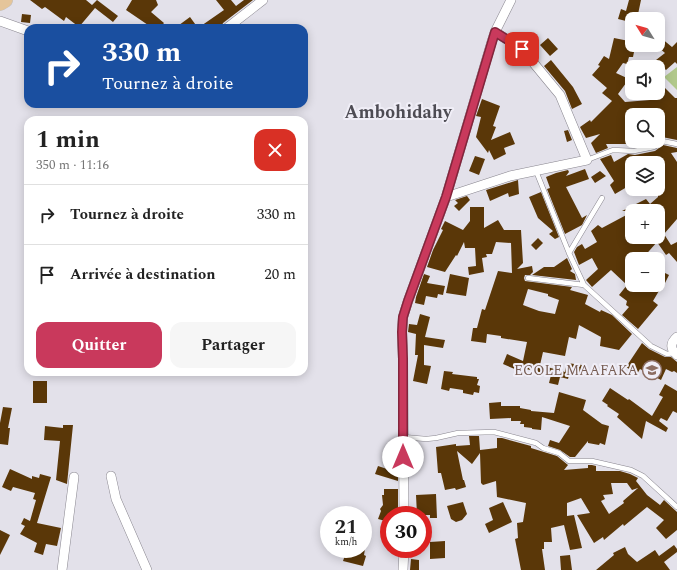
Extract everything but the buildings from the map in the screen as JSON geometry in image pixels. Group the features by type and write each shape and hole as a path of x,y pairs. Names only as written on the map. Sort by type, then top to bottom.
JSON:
{"main road":[{"path":"0,3 5,0"}],"street":[{"path":"232,24 263,0"},
{"path":"404,506 403,317 446,197 495,32 511,0"},
{"path":"0,21 24,30"},
{"path":"446,197 510,176 587,160 560,95 522,49 495,32"},
{"path":"676,354 672,350 671,346 672,341 677,337"},
{"path":"111,476 116,498 147,570"},
{"path":"62,570 74,477"},
{"path":"403,570 404,558"}],"lane":[{"path":"587,160 613,150 634,151 654,147 662,142 677,144"},
{"path":"536,171 569,253 584,284 651,346 668,354 676,354"},
{"path":"569,253 602,198"},
{"path":"528,278 584,284"},
{"path":"403,437 426,439 458,433 494,432 536,443 543,448 559,453 569,461 592,461 631,470 643,476 677,507"}],"green space":[{"path":"677,67 677,90 665,78 665,76"}],"place":[{"name":"ECOLE MAAFAKA","path":"652,370"}],"district":[{"name":"Ambohidahy","path":"398,112"}],"route":[{"path":"403,457 403,317 446,197 495,32 522,49"}]}
